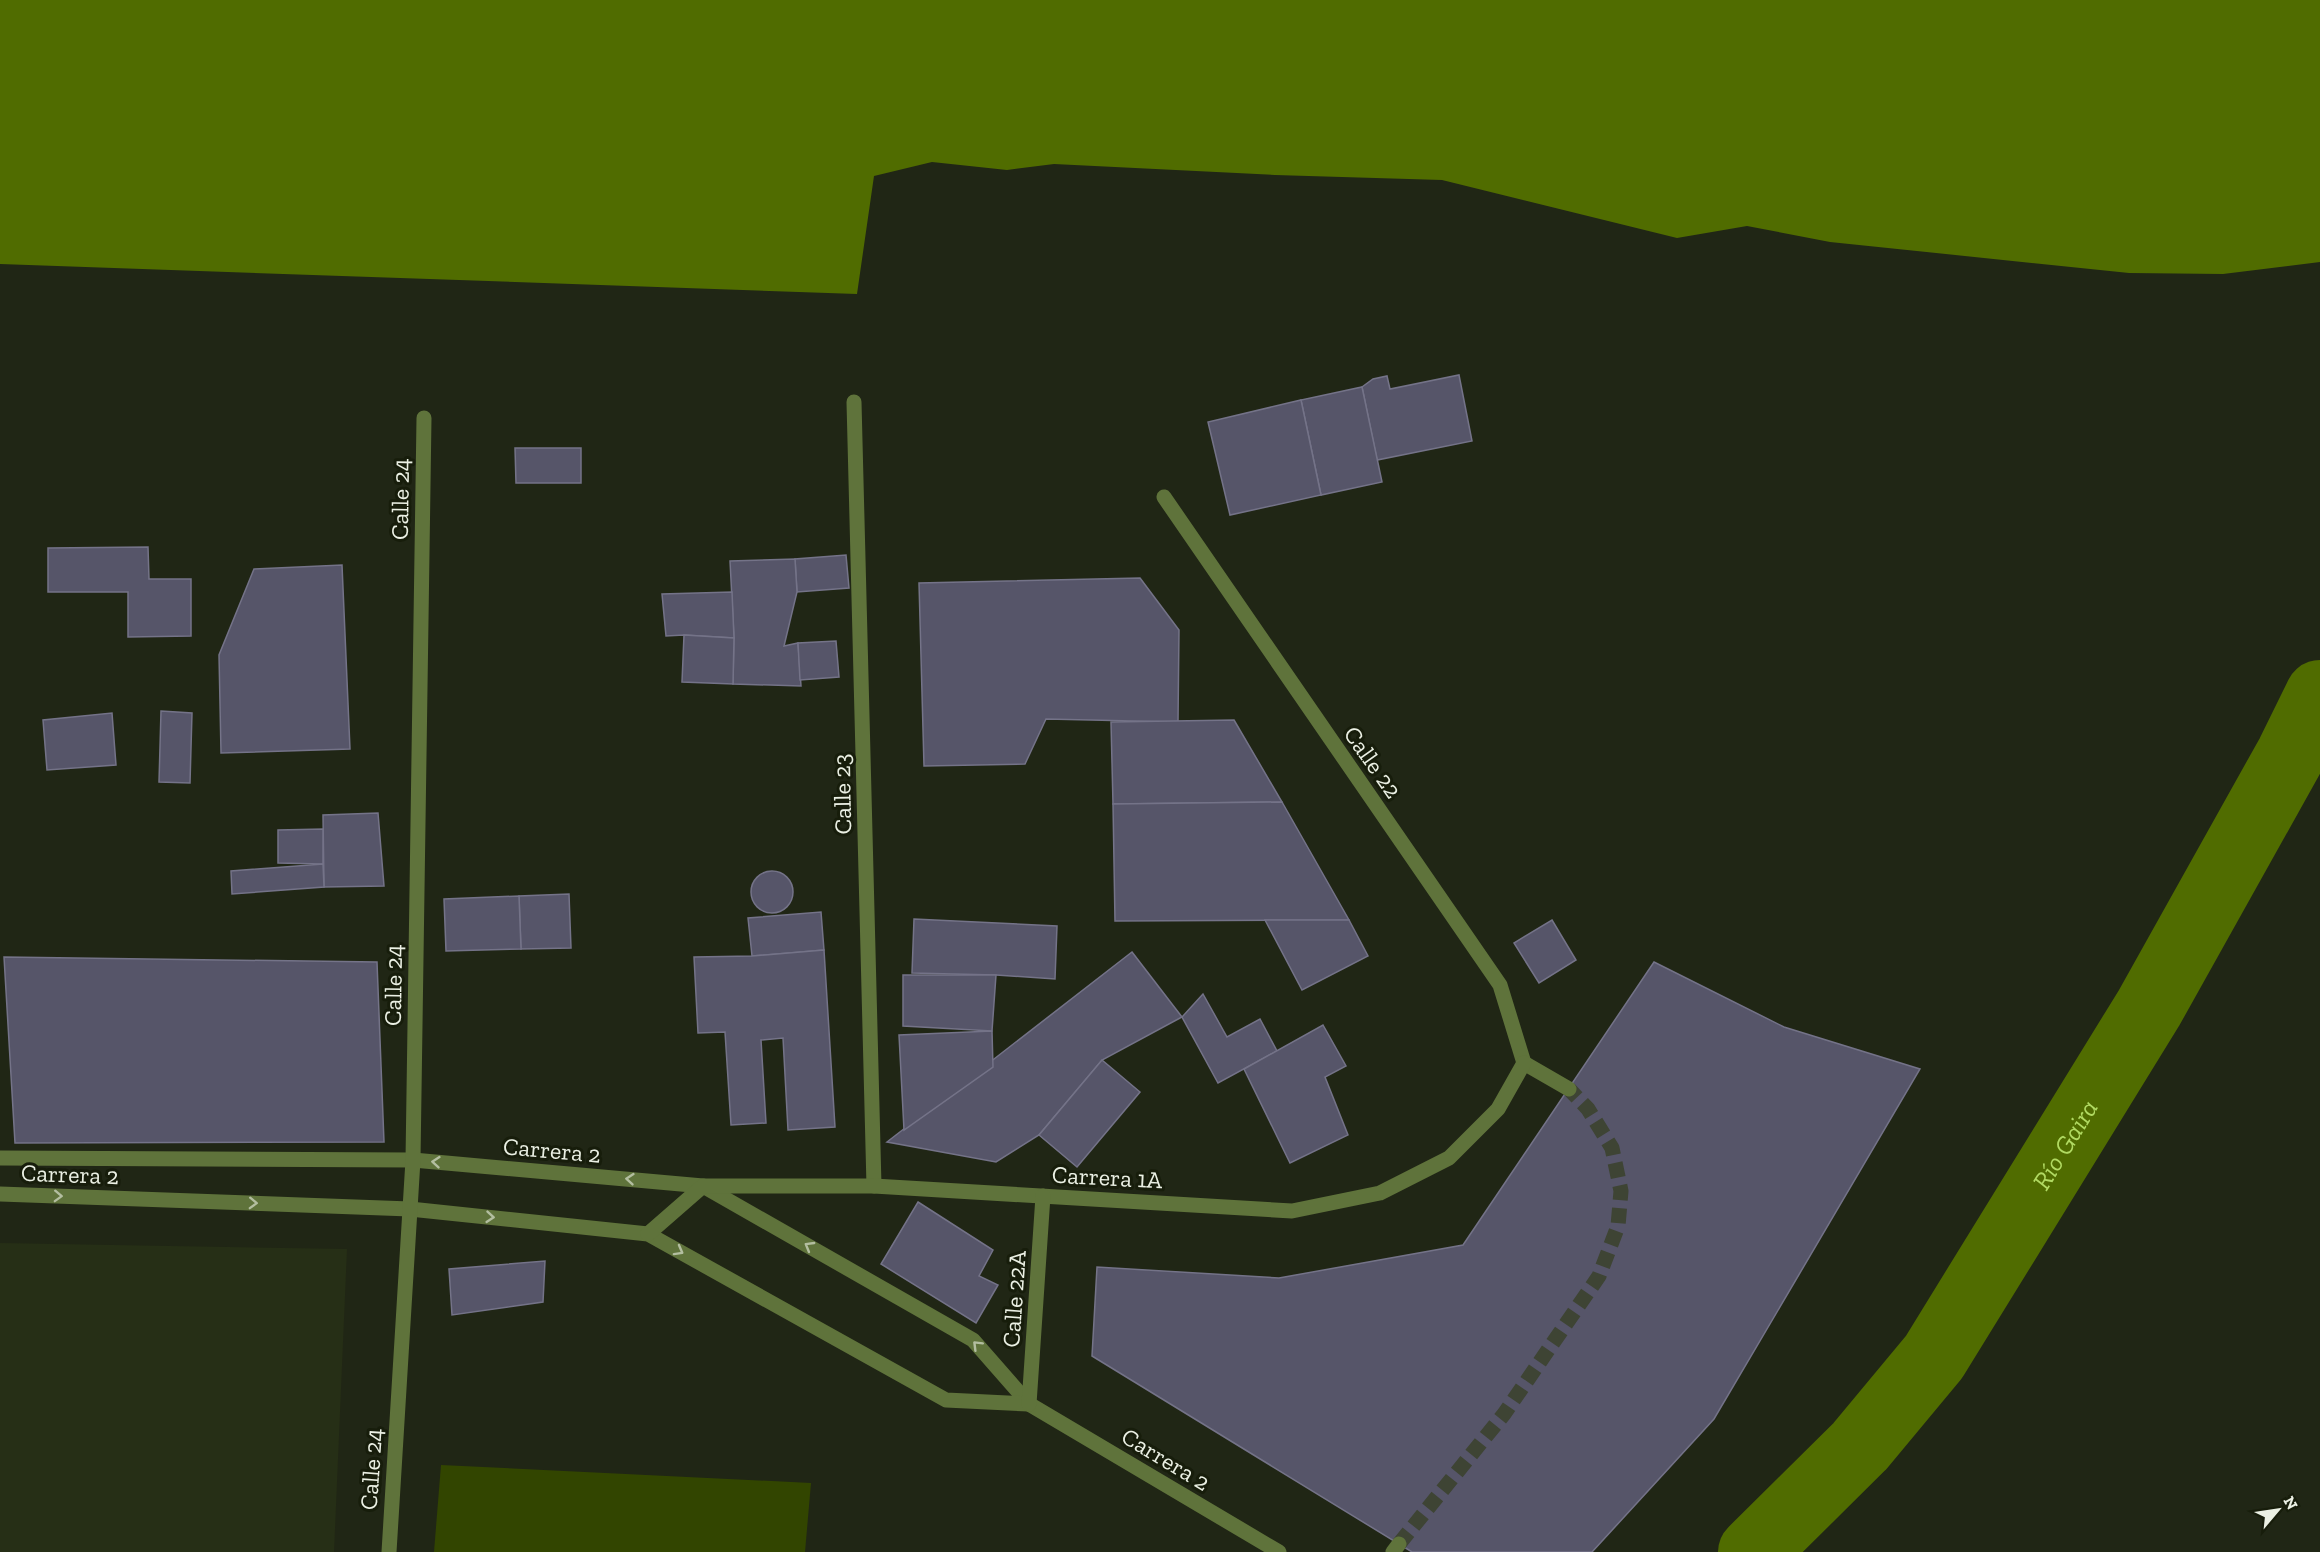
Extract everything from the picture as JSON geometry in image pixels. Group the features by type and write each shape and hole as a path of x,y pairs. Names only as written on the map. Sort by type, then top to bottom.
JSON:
{"street":[{"name":"Calle 23","path":"854,402 874,1185"},
{"name":"Calle 24","path":"389,1552 413,1160 424,418"},
{"name":"Calle 22","path":"1164,497 1500,985 1524,1064"},
{"name":"Carrera 1A","path":"703,1186 874,1185 1292,1211 1380,1193 1449,1158 1498,1108 1524,1064"},
{"path":"1524,1064 1569,1089"},
{"name":"Carrera 2","path":"0,1158 413,1160 703,1186 973,1340 1029,1404 1279,1552"},
{"path":"648,1234 703,1186"},
{"name":"Carrera 2","path":"0,1194 411,1209 648,1234 946,1400 1029,1404"},
{"name":"Calle 22A","path":"1029,1404 1043,1196"}],"shaded area":[{"path":"0,0 2320,0 2320,262 2223,274 2129,273 1830,242 1747,226 1677,238 1442,180 1275,175 1054,164 1007,170 932,162 874,176 857,294 0,264"},
{"path":"0,1243 347,1249 334,1552 0,1552"},
{"path":"441,1465 811,1483 805,1552 434,1552"}],"building":[{"path":"1459,375 1472,441 1377,460 1362,387 1373,379 1387,376 1390,389"},
{"path":"1362,387 1382,482 1321,495 1301,400"},
{"path":"1301,400 1321,495 1230,515 1208,422"},
{"path":"515,448 581,448 581,483 516,483"},
{"path":"148,547 149,579 191,579 191,636 128,637 128,592 48,592 48,548"},
{"path":"846,555 849,588 797,592 795,559"},
{"path":"795,559 797,592 784,646 798,643 801,686 733,684 734,638 730,561"},
{"path":"342,565 350,749 221,753 219,655 254,569"},
{"path":"1140,578 1179,630 1178,722 1046,719 1025,764 924,766 919,583"},
{"path":"732,592 734,638 666,636 662,594"},
{"path":"684,635 734,638 733,684 682,682"},
{"path":"836,641 839,677 800,680 798,643"},
{"path":"161,711 192,713 190,783 159,782"},
{"path":"112,713 116,765 47,770 43,720"},
{"path":"1234,720 1282,802 1113,804 1111,722"},
{"path":"1282,802 1349,920 1115,921 1113,804"},
{"path":"378,813 384,886 324,887 323,815"},
{"path":"323,829 323,864 278,863 278,830"},
{"path":"323,864 324,887 232,894 231,871"},
{"path":"772,871 780,872 787,877 792,884 792,900 787,907 780,912 772,913 764,912 757,907 752,900 751,892 752,884 757,877 764,872"},
{"path":"569,894 571,948 521,949 519,896"},
{"path":"519,896 521,949 446,951 444,899"},
{"path":"821,912 824,950 752,956 748,918"},
{"path":"914,919 1057,926 1055,979 912,973"},
{"path":"1265,920 1349,920 1368,956 1302,990"},
{"path":"1552,920 1576,960 1539,983 1514,943"},
{"path":"824,950 835,1127 788,1130 783,1038 761,1040 766,1123 731,1125 725,1032 698,1033 694,957 752,956"},
{"path":"1132,952 1182,1017 1102,1060 1039,1135 996,1162 887,1142"},
{"path":"4,957 377,962 384,1142 15,1143"},
{"path":"1654,962 1784,1027 1920,1069 1714,1419 1592,1552 1412,1552 1092,1356 1097,1267 1279,1278 1463,1245"},
{"path":"903,975 996,975 992,1031 903,1026"},
{"path":"1203,994 1227,1037 1260,1019 1277,1051 1218,1083 1182,1017"},
{"path":"1323,1025 1346,1066 1325,1077 1348,1135 1290,1163 1244,1069"},
{"path":"992,1031 993,1067 904,1130 899,1035"},
{"path":"1102,1060 1140,1092 1077,1167 1039,1135"},
{"path":"918,1202 993,1250 979,1276 998,1285 976,1323 881,1264"},
{"path":"545,1261 543,1302 452,1315 449,1269"}],"waterway":[{"name":"Río Gaira","path":"1753,1552 1860,1446 1934,1357 2149,1008 2291,754 2320,695"}],"tunnel":[{"path":"1399,1544 1504,1414 1599,1276 1618,1226 1621,1191 1612,1148 1588,1109 1569,1089"}]}
